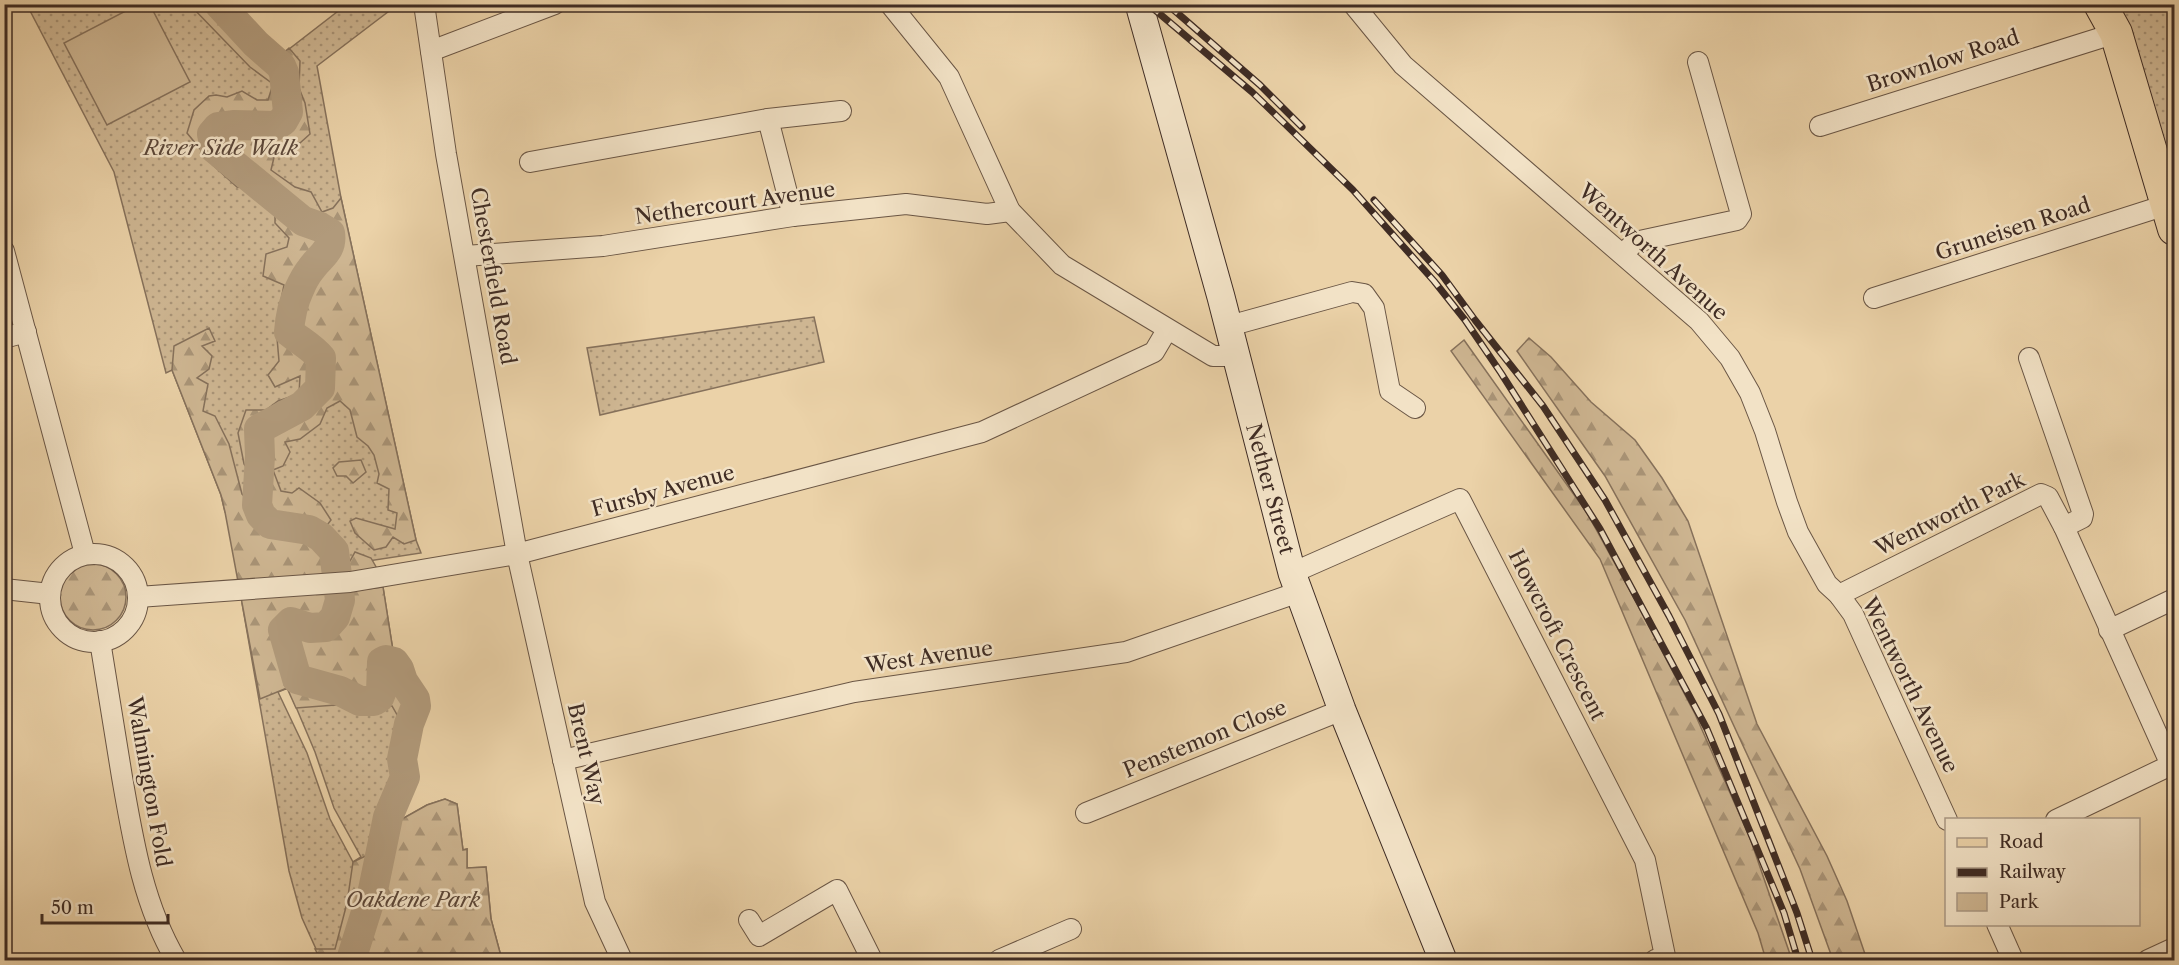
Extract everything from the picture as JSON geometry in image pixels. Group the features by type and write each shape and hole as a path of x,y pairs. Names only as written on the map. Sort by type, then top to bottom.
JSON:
{"main road":[{"path":"2107,12 2170,217"}],"street":[{"name":"Chesterfield Road","path":"424,4 446,154 517,554"},
{"path":"431,51 555,4"},
{"path":"890,4 949,77 1010,211 1062,265 1213,356 1236,356"},
{"name":"Nether Street","path":"1139,4 1229,326 1295,583 1342,710 1443,960"},
{"name":"Wentworth Avenue","path":"1353,4 1404,64 1699,321 1730,358 1750,393 1765,431 1798,532 1827,584 1853,614 1947,818"},
{"name":"Brownlow Road","path":"1820,126 2107,12"},
{"path":"1623,254 1635,242 1737,220 1741,214 1698,62"},
{"path":"530,162 768,119 841,111"},
{"path":"768,119 793,216"},
{"name":"Nethercourt Avenue","path":"465,256 603,246 793,216 906,204 987,214 1010,211"},
{"name":"Gruneisen Road","path":"1874,298 2170,217"},
{"path":"4,251 85,554"},
{"path":"1229,326 1352,292 1364,294 1374,308 1390,391 1415,408"},
{"name":"Fursby Avenue","path":"138,597 350,582 517,554 982,432 1154,352 1167,330"},
{"path":"4,338 26,332"},
{"path":"2029,358 2083,514 2082,518 2064,527"},
{"name":"Wentworth Park","path":"1839,596 2041,494 2048,497 2064,527 2171,765 2058,818"},
{"name":"Howcroft Crescent","path":"1295,583 1460,499 1645,860 1662,959"},
{"path":"85,554 98,554 122,563 133,579 138,597 136,610 123,631 112,638 87,641 63,630 55,619 50,594 53,580 61,568 72,559 85,554"},
{"name":"Brent Way","path":"517,554 595,902 622,960"},
{"name":"West Avenue","path":"563,760 854,692 1126,652 1295,583"},
{"path":"4,589 50,594"},
{"path":"2109,630 2175,599"},
{"name":"Walmington Fold","path":"100,641 140,873 156,923 175,960"},
{"name":"Penstemon Close","path":"1086,813 1342,710"},
{"path":"749,920 759,936 837,890 872,960"},
{"path":"1998,926 2013,960"},
{"path":"999,960 1071,929"},
{"path":"2148,960 2175,948"}],"green space":[{"path":"139,4 150,5 190,82 107,125 64,43"},
{"name":"River Side Walk","path":"27,5 227,5 280,56 346,5 397,5 317,66 341,198 416,540 421,553 329,567 225,512 221,495 172,370 166,373 114,172"},
{"path":"190,5 227,5 280,56 289,48 300,61 299,88 305,103 310,134 300,143 290,141 276,149 271,170 295,187 311,192 322,212 333,208 341,198 416,540 404,544 393,537 386,547 374,550 355,533 350,521 356,518 395,529 397,513 388,510 389,489 377,483 379,474 374,455 368,446 357,437 350,410 340,401 327,408 320,424 300,439 285,442 290,452 283,466 273,470 281,491 292,493 299,488 320,503 331,520 324,529 343,562 350,561 355,552 371,558 379,572 359,590 383,587 394,657 404,663 408,678 423,699 413,723 411,756 406,758 410,777 396,809 397,816 404,818 427,805 445,799 457,804 463,850 467,849 467,868 486,867 491,919 502,960 321,960 315,949 335,949 347,903 353,862 376,851 383,817 400,781 401,774 395,759 400,749 404,727 392,706 364,707 349,704 296,708 287,688 260,699 221,495 172,370 174,346 209,328 215,341 202,346 212,356 209,369 197,378 208,384 203,411 215,416 229,444 242,494 251,503 253,477 244,464 238,433 246,410 266,410 278,401 299,394 300,376 275,387 268,375 279,361 276,326 284,285 263,276 266,254 287,247 289,238 275,223 275,203 256,189 237,187 215,167 187,133 194,110 209,96 227,97 242,91 257,100 268,100 273,84 250,67"},
{"path":"2174,5 2174,180 2122,11"},
{"path":"814,317 824,362 600,415 587,348"},
{"path":"1529,338 1551,357 1591,402 1635,440 1688,521 1757,724 1827,856 1847,901 1867,960 1833,960 1800,869 1685,620 1605,476 1517,351"},
{"path":"1464,340 1587,513 1635,600 1695,714 1750,838 1792,960 1766,960 1758,933 1600,559 1451,351"},
{"path":"361,460 366,472 353,483 346,476 337,476 333,468 339,462"},
{"path":"93,564 105,567 116,574 123,585 126,597 123,609 116,620 105,627 93,630 81,627 70,620 63,609 60,597 63,585 70,574 81,567"},
{"name":"Oakdene Park","path":"383,587 394,657 404,663 408,678 423,699 413,723 411,756 406,758 410,777 396,809 397,816 404,818 427,805 445,799 457,804 463,850 467,849 467,868 486,867 491,919 502,960 321,960 302,918 289,871 242,603 261,604 352,597","holes":["288,688 315,752 334,808 361,857 353,862 330,819 307,753 278,692"]}],"waterway":[{"path":"219,4 256,44 281,66 284,73 288,112 283,121 275,126 218,127 212,134 215,149 303,221 330,233 328,249 307,274 297,295 289,332 321,358 320,388 302,406 259,429 257,505 261,515 270,524 309,530 321,537 334,551 340,600 335,617 326,627 310,628 291,622 283,630 297,679 340,691 360,701 374,701 381,693 382,662 386,660 394,662 399,669 403,681 415,699 416,706 409,724 402,759 405,777 388,817 373,890 351,960"}],"railway":[{"path":"1148,4 1252,92 1353,190 1434,281 1465,320 1600,529 1707,729 1784,913 1798,960"},
{"path":"1167,4 1260,85 1302,127"},
{"path":"1374,200 1442,275 1543,406 1605,500 1669,616 1719,714 1797,913 1812,960"}]}
